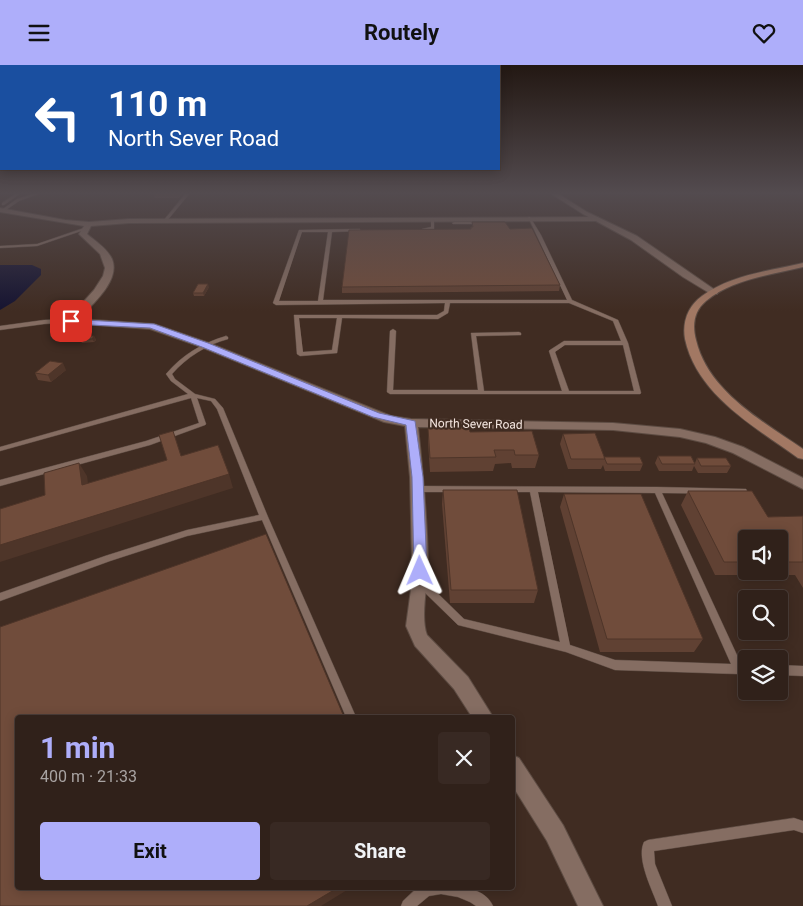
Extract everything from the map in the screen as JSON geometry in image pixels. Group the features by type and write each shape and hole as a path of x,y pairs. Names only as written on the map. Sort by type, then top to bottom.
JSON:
{"main road":[{"path":"803,265 733,284 714,292 698,303 689,318 690,340 697,361 713,384 730,400 803,455"}],"street":[{"path":"71,321 102,287 110,274 108,259 83,234 84,232"},
{"path":"622,232 634,238 686,275 714,292"},
{"name":"North Sever Road","path":"71,321 151,326 205,345 376,415 411,423 603,426 668,431 695,436 730,447 766,462 803,485"},
{"path":"411,423 418,489 420,582 415,626 421,640 461,683 482,715"},
{"path":"515,770 555,833 592,906"}],"lane":[{"path":"0,247 37,245 71,232"},
{"path":"300,232 276,303 570,301 615,321 625,343 638,393 390,392 393,331"},
{"path":"320,302 330,232"},
{"path":"538,232 570,301"},
{"path":"340,317 335,352 300,354 296,316 438,317 446,311 448,301"},
{"path":"0,328 44,322 71,321"},
{"path":"481,392 473,334 519,334"},
{"path":"226,338 205,345 169,374 194,395 213,400 220,408 264,517 350,715"},
{"path":"566,392 552,351 564,343 625,343"},
{"path":"0,449 194,395"},
{"path":"0,483 148,443 203,424 194,395"},
{"path":"418,489 743,491"},
{"path":"534,489 566,648"},
{"path":"657,490 738,661"},
{"path":"0,597 108,558 187,533 264,517"},
{"path":"420,582 461,622 566,648 615,665 738,669"},
{"path":"788,670 803,671"},
{"path":"665,906 649,864 648,846 794,824 803,827"},
{"path":"408,906 425,890"},
{"path":"454,890 480,899 486,906"}],"shaded area":[{"path":"0,265 32,265 41,269 41,275 15,301 0,310"}],"building":[{"path":"349,232 534,232 560,285 342,287"},
{"path":"198,284 208,284 203,293 193,293"},
{"path":"82,336 94,336 92,339 80,339"},
{"path":"50,361 63,363 48,375 35,373"},
{"path":"428,428 469,428 470,432 532,431 539,455 515,455 514,450 494,450 496,457 430,458"},
{"path":"173,431 181,456 218,445 229,474 0,545 0,509 45,495 44,473 79,463 82,485 167,460 159,435"},
{"path":"595,433 605,459 571,459 563,434"},
{"path":"658,456 691,456 695,464 662,464"},
{"path":"604,457 640,457 643,464 607,464"},
{"path":"697,458 726,458 731,466 701,466"},
{"path":"443,490 517,490 538,590 451,590"},
{"path":"688,491 752,491 768,517 803,516 803,562 788,562 788,530 738,530 738,562 724,562"},
{"path":"564,494 641,494 703,639 607,639"},
{"path":"266,534 343,715 15,715 15,890 334,890 307,906 0,906 0,627"}],"route":[{"path":"71,321 131,323 151,326 205,345 376,415 411,423 414,434 417,477 420,571"}]}
